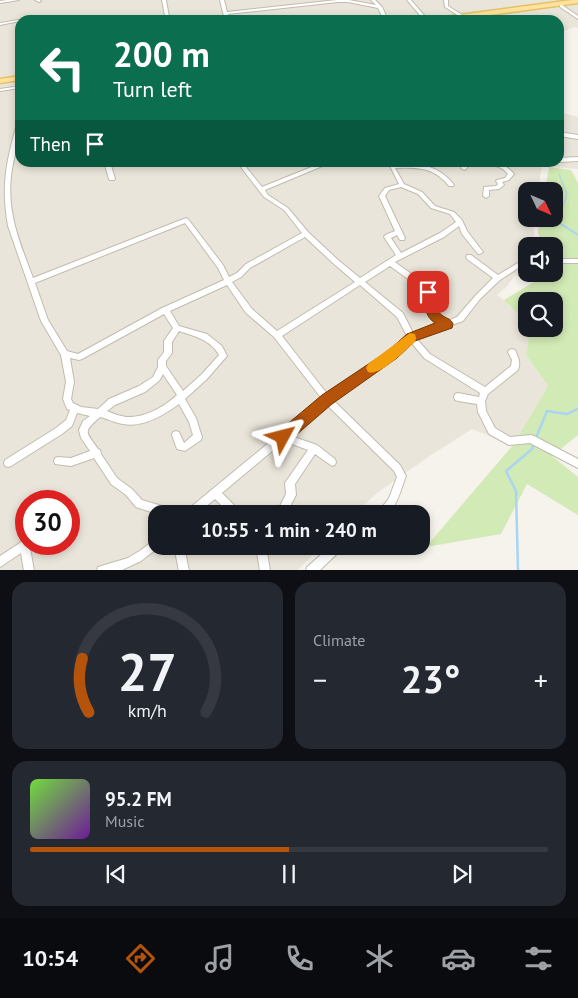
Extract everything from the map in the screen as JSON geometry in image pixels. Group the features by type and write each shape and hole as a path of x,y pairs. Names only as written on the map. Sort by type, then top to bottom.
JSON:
{"main road":[{"path":"481,15 578,2"},
{"path":"0,82 15,80"}],"street":[{"path":"0,2 17,0"},
{"path":"164,0 167,15"},
{"path":"222,0 226,15"},
{"path":"284,0 287,6"},
{"path":"373,0 384,15"},
{"path":"409,0 422,15"},
{"path":"446,0 446,6 456,15"},
{"path":"224,12 348,1 380,8"},
{"path":"565,3 578,18"},
{"path":"0,24 15,21"},
{"path":"0,90 15,88"},
{"path":"564,135 578,137"},
{"path":"15,141 8,164 6,198 11,226 46,320 65,354 70,382 67,399 70,406 86,413 100,413 120,421 143,420 155,415 204,378 223,356 219,348 204,336 177,328 165,310"},
{"path":"564,160 578,160"},
{"path":"108,167 112,179"},
{"path":"243,167 266,196 292,215 306,234 359,282 400,315 411,337 427,356 485,392"},
{"path":"262,189 317,167"},
{"path":"393,167 402,185 420,194 433,208 452,213 480,252"},
{"path":"427,167 439,172 451,185"},
{"path":"486,196 486,188 497,188 501,185 499,181 508,179 511,174 502,167"},
{"path":"400,256 386,237 400,235 382,196 387,189 402,185"},
{"path":"32,281 186,220 222,266 228,281 249,311 277,334 327,400 397,468 402,476 392,505"},
{"path":"277,334 400,256 442,235 460,222"},
{"path":"65,354 79,357 165,310 228,281 239,275 248,266 306,234"},
{"path":"469,257 498,278"},
{"path":"563,261 578,261"},
{"path":"391,263 428,292 430,308 436,318 447,324"},
{"path":"200,505 327,400 392,354 411,337 463,317 478,297 498,278 518,265"},
{"path":"148,506 139,504 129,492 114,481 84,435 83,430 86,424 119,398 150,385 156,379 162,367 162,360 168,353 168,340 177,328"},
{"path":"512,352 516,360 516,368 485,392 481,401 486,423 492,431 509,441 531,439 572,459 578,464"},
{"path":"162,367 181,397 198,437 185,448 180,446 176,435"},
{"path":"458,397 481,401"},
{"path":"8,463 69,423 75,409"},
{"path":"283,437 314,448 332,462"},
{"path":"286,505 291,495 290,483 314,448"},
{"path":"58,462 71,462 97,453"},
{"path":"215,492 228,505"},
{"path":"0,562 15,552"},
{"path":"102,570 125,565 148,552"},
{"path":"27,555 29,570"},
{"path":"181,555 184,570"},
{"path":"262,555 264,570"},
{"path":"310,570 328,555"}],"shaded area":[{"path":"0,0 578,0 578,28 575,27 564,31 564,15 15,15 15,78 0,80"},
{"path":"15,79 15,167 542,167 539,182 518,182 518,228 534,228 534,237 518,237 518,276 515,275 497,295 518,314 518,337 529,337 526,355 548,386 513,445 472,429 431,455 377,493 364,505 148,505 148,555 312,555 298,570 0,570 0,81"},
{"path":"564,113 578,117 578,169 554,167 564,167"}],"green space":[{"path":"549,167 571,170 578,183 578,435 552,456 578,477 578,515 527,484 501,534 430,546 430,542 513,445 548,386 526,355 529,337 563,337 563,292 518,292 518,314 504,300 534,282 563,282 563,237 539,237 538,232 539,228 563,227 563,182 546,182"}],"waterway":[{"path":"559,174 562,182"},
{"path":"563,184 567,194 563,206"},
{"path":"563,225 578,235"},
{"path":"536,438 547,411 567,414 578,409"},
{"path":"518,570 516,491 506,471 532,449 534,443"}],"slow traffic":[{"path":"373,368 408,342 410,338"}],"route":[{"path":"283,437 313,414 327,400 408,342 411,337 447,324 436,318 430,308 428,292"}]}
